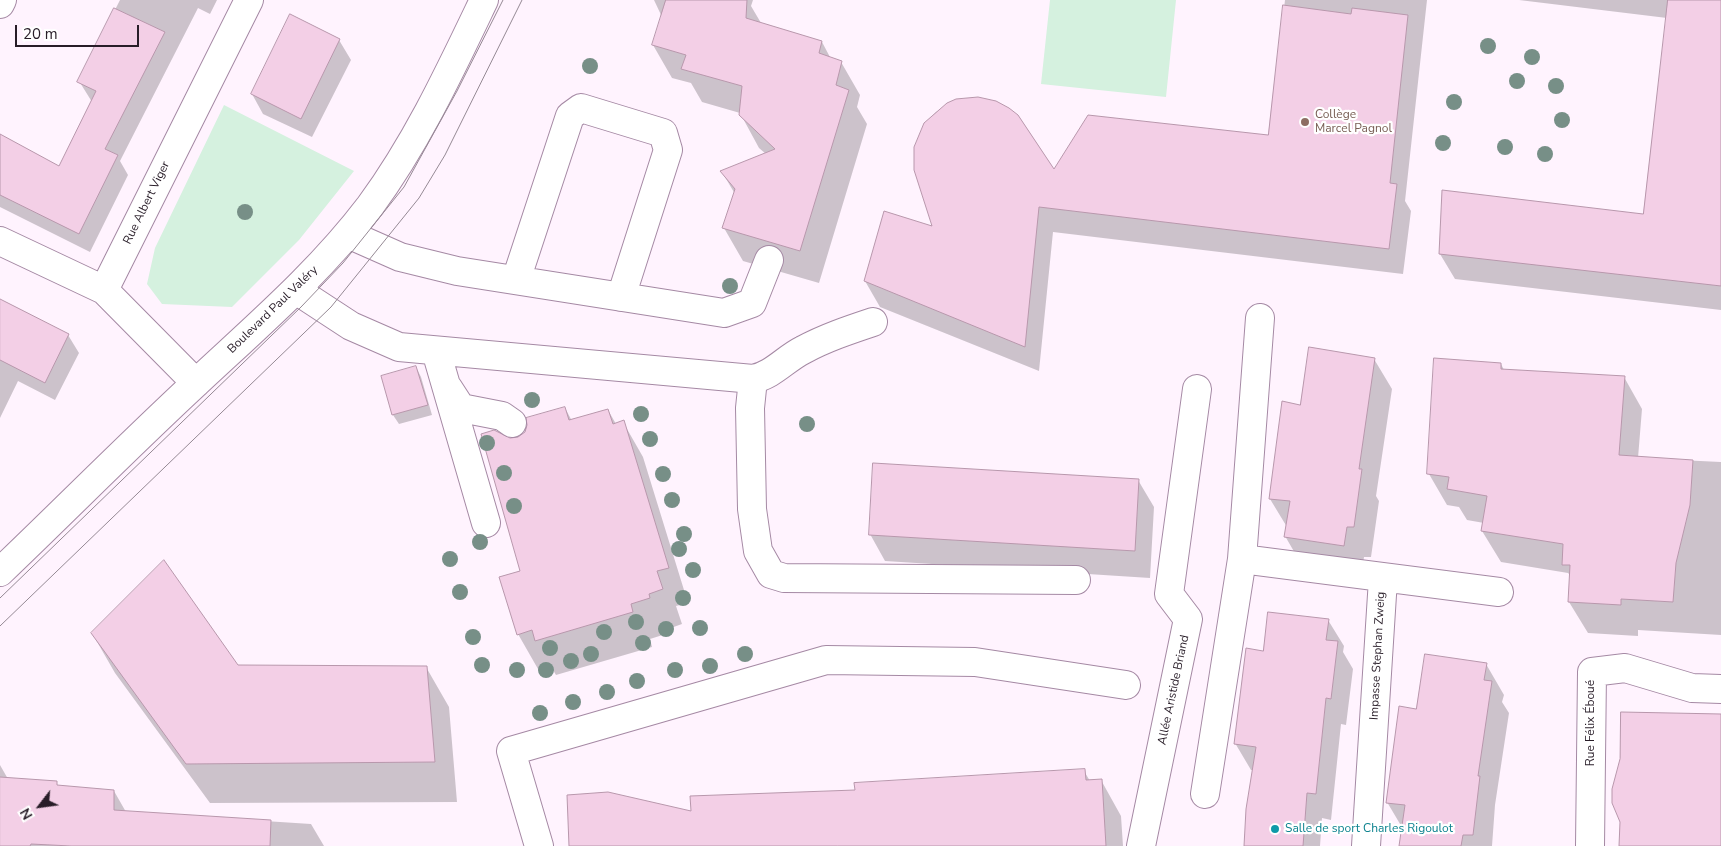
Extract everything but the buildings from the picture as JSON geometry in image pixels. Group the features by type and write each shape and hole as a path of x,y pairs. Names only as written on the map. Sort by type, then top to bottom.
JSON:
{"street":[{"path":"0,4 2,0"},
{"name":"Rue Albert Viger","path":"104,290 249,0"},
{"name":"Boulevard Paul Valéry","path":"0,572 196,383 296,290 348,234 370,205 404,153 442,88 484,0"},
{"path":"516,280 570,116 581,108 663,133 668,150 622,296"},
{"path":"348,234 400,257 457,271 724,313 752,302 769,260"},
{"path":"0,241 104,290 196,383"},
{"path":"296,290 351,326 379,340 399,347 753,379 766,376 801,351 827,338 873,322"},
{"path":"1205,794 1242,559 1260,318"},
{"path":"436,350 486,523"},
{"path":"753,379 750,408 752,509 758,552 771,574 784,578 1076,580"},
{"path":"447,387 461,408 502,416 512,423"},
{"name":"Allée Aristide Briand","path":"1141,846 1188,619 1169,594 1197,389"},
{"name":"Impasse Stephan Zweig","path":"1242,559 1383,579 1366,846"},
{"path":"1383,579 1499,592"},
{"path":"539,846 510,751 826,660 975,662 1126,685"},
{"name":"Rue Félix Éboué","path":"1590,846 1592,672 1625,668 1692,688 1721,689"}],"green space":[{"path":"1050,0 1176,0 1166,97 1041,84"},
{"path":"224,105 354,171 299,240 232,307 162,304 147,284 155,248"}],"tram line":[{"path":"0,598 301,307 343,263 404,187 457,91 503,0"},
{"path":"0,626 331,307 419,198 445,155 522,0"}],"place":[{"name":"Collège Marcel Pagnol","path":"1305,122"},
{"name":"Salle de sport Charles Rigoulot","path":"1275,829"}]}
